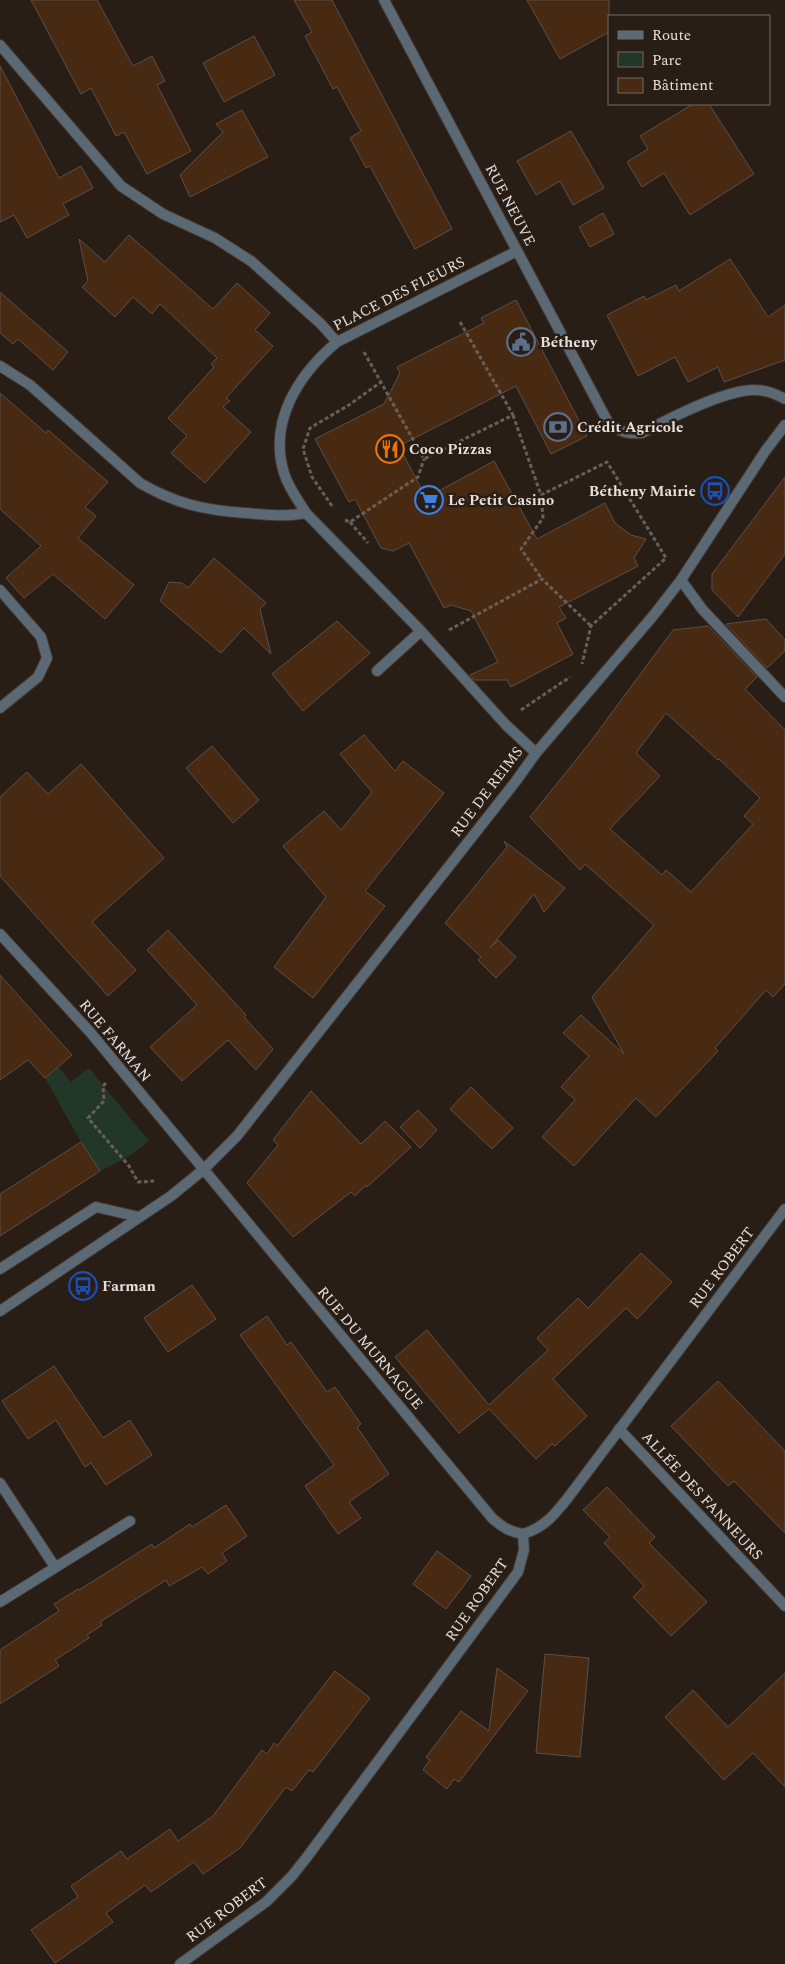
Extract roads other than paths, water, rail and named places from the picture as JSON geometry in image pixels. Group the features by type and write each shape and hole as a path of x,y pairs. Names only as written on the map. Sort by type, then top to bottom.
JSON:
{"street":[{"name":"RUE NEUVE","path":"384,0 609,424 629,434 642,433 727,394 742,391 769,392 785,399"},
{"path":"0,45 121,186 163,214 215,238 252,261 321,324 337,342"},
{"name":"PLACE DES FLEURS","path":"517,251 337,342 320,356 300,381 291,396 278,444 284,474 292,492 306,513 421,631 506,725 536,753"},
{"path":"0,366 30,384 140,483 176,502 198,508 277,516 306,513"},
{"name":"RUE DE REIMS","path":"0,1311 171,1196 203,1170 242,1129 536,753 681,580 766,450 785,425"},
{"path":"681,580 702,610 785,698"},
{"path":"0,590 41,637 47,658 38,678 0,708"},
{"path":"377,670 421,631"},
{"name":"RUE FARMAN","path":"0,934 90,1032 203,1170"},
{"name":"RUE DU MURNAGUE","path":"203,1170 492,1518 504,1528 523,1534"},
{"path":"0,1269 96,1207 139,1217"},
{"name":"RUE ROBERT","path":"180,1964 266,1902 292,1876 518,1572 524,1550 523,1534 548,1522 785,1209"},
{"name":"ALLÉE DES FANNEURS","path":"619,1429 785,1606"},
{"path":"0,1484 55,1567"},
{"path":"0,1602 130,1521"}],"place":[{"name":"Bétheny","path":"521,342"},
{"name":"Crédit Agricole","path":"558,427"},
{"name":"Coco Pizzas","path":"390,449"},
{"name":"Bétheny Mairie","path":"715,491"},
{"name":"Le Petit Casino","path":"429,500"},
{"name":"Farman","path":"83,1286"}]}
